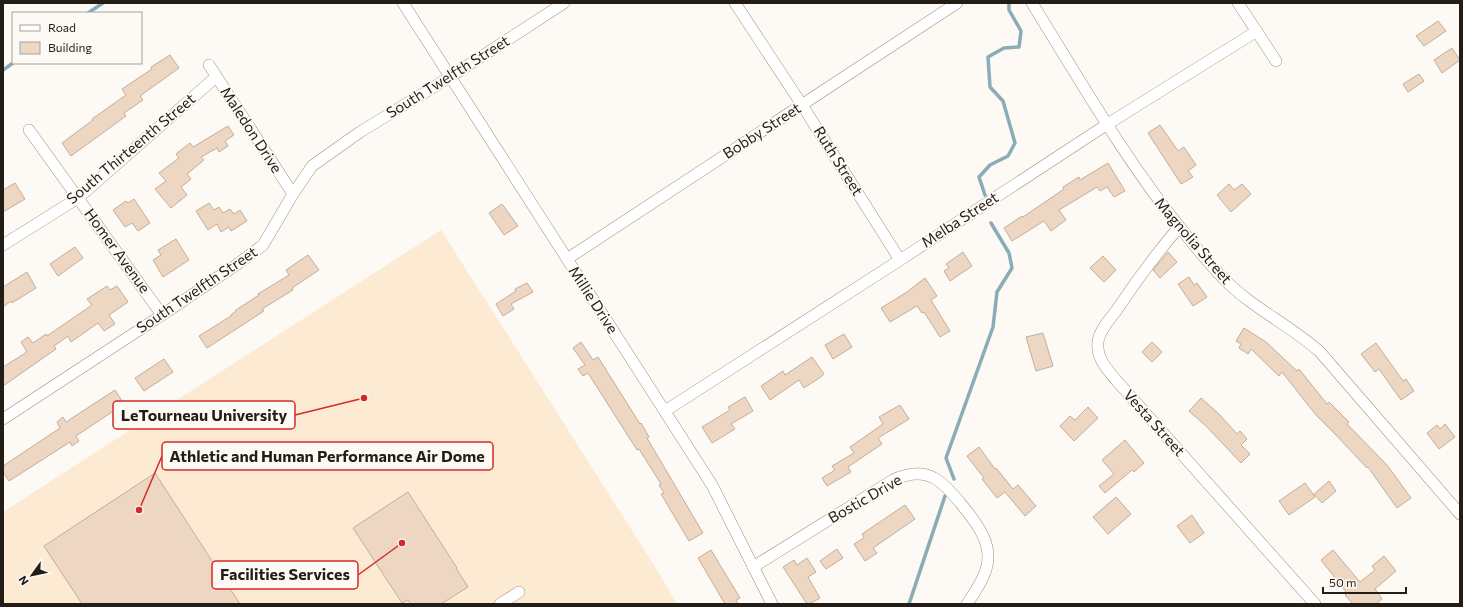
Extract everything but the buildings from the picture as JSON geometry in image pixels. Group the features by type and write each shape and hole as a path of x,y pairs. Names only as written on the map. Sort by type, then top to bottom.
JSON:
{"street":[{"name":"Millie Drive","path":"403,3 718,495 752,567 772,604"},
{"name":"South Twelfth Street","path":"3,419 162,315 263,245 293,194 312,166 360,132 450,77 564,3"},
{"name":"Ruth Street","path":"735,3 802,105 900,260"},
{"name":"Bobby Street","path":"567,259 957,3"},
{"name":"Magnolia Street","path":"1032,3 1106,125 1140,175 1179,227 1225,280 1245,297 1306,339 1327,358 1460,514"},
{"path":"1238,3 1276,61"},
{"name":"Melba Street","path":"665,411 1106,125 1257,31"},
{"name":"Maledon Drive","path":"209,66 293,194"},
{"name":"South Thirteenth Street","path":"3,245 78,198 216,77"},
{"name":"Homer Avenue","path":"29,130 162,315"},
{"name":"Vesta Street","path":"1179,227 1146,267 1103,330 1098,342 1100,360 1116,380 1315,604"},
{"name":"Bostic Drive","path":"752,567 893,480 910,474 923,475 934,478 947,487 980,530 986,541 988,557 985,572 967,604"},
{"path":"500,604 519,592"}],"shaded area":[{"path":"441,230 657,570 677,604 3,604 3,512"}],"waterway":[{"path":"90,12 103,3"},
{"path":"985,195 979,177 990,165 1008,156 1015,143 1003,101 990,87 988,57 1004,48 1019,47 1021,31 1009,10 1009,3"},
{"path":"3,70 12,64"},
{"path":"954,479 946,458 993,327 997,292 1012,268 1009,253 991,223"},
{"path":"909,604 945,496"}],"place":[{"name":"LeTourneau University","path":"364,398"},
{"name":"Athletic and Human Performance Air Dome","path":"139,510"},
{"name":"Facilities Services","path":"402,543"}]}
